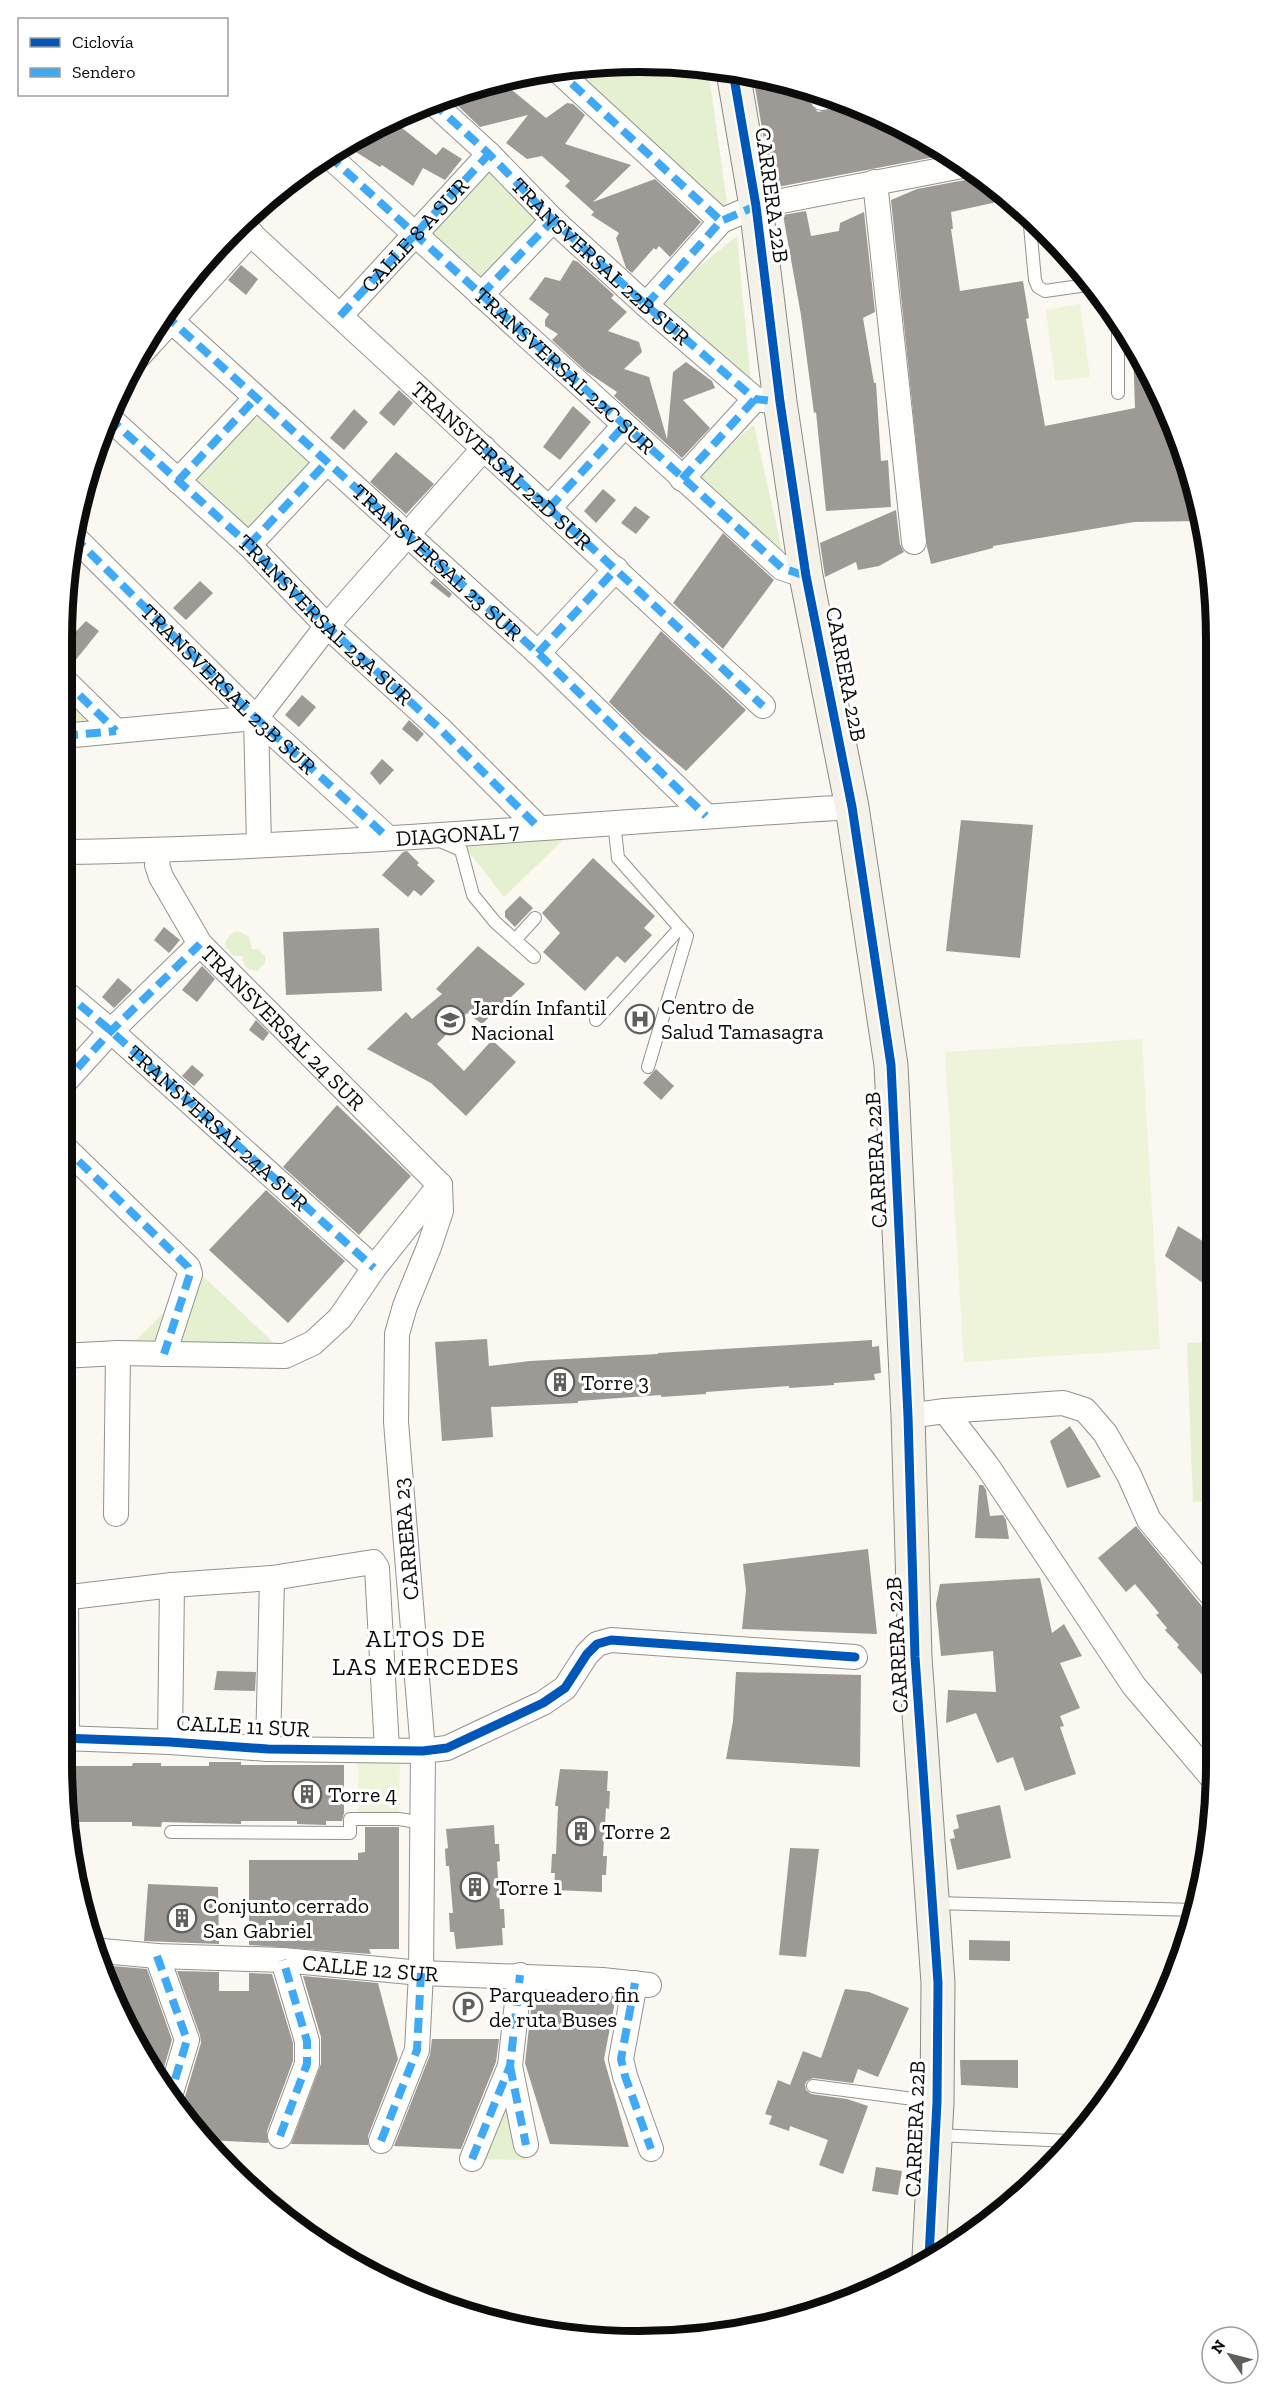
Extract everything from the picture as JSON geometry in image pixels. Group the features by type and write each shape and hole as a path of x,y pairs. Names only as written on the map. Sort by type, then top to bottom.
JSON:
{"street":[{"path":"565,77 721,221"},
{"name":"CARRERA 22B","path":"734,80 756,206 767,401 806,576 852,807 891,1065 908,1416 915,1657 938,1983 937,2102 929,2250"},
{"name":"TRANSVERSAL 22B SUR","path":"439,109 646,305 767,401"},
{"name":"CALLE 8 A SUR","path":"340,316 489,154"},
{"name":"TRANSVERSAL 22C SUR","path":"335,161 782,568 806,576"},
{"path":"646,305 721,221 756,206 953,168"},
{"path":"875,182 914,542"},
{"path":"481,296 554,220"},
{"name":"TRANSVERSAL 22D SUR","path":"247,230 764,706"},
{"path":"198,284 238,238"},
{"name":"TRANSVERSAL 23 SUR","path":"171,320 538,653 706,816"},
{"path":"178,481 256,398"},
{"path":"682,479 767,401"},
{"name":"TRANSVERSAL 23A SUR","path":"115,423 249,546 327,626 439,728 538,827"},
{"path":"549,508 624,426"},
{"path":"259,845 256,718 327,626 484,448"},
{"path":"249,546 327,462"},
{"name":"TRANSVERSAL 23B SUR","path":"81,543 256,718 398,836"},
{"path":"538,653 616,569"},
{"path":"72,689 116,731"},
{"path":"72,735 256,718"},
{"name":"DIAGONAL 7","path":"72,852 259,845 852,807"},
{"name":"TRANSVERSAL 24 SUR","path":"159,850 157,865 161,877 200,944 440,1185"},
{"path":"72,1074 111,1031 200,944"},
{"name":"TRANSVERSAL 24A SUR","path":"72,998 374,1268"},
{"path":"72,1155 188,1267 190,1274 164,1354"},
{"path":"72,1355 118,1353 285,1356 313,1343 340,1318 374,1268 440,1185"},
{"name":"CARRERA 23","path":"381,2141 417,2050 421,1973 423,1751 396,1422 397,1334 405,1306 441,1211 440,1185"},
{"path":"116,1514 118,1353"},
{"path":"908,1416 945,1411 1063,1403 1085,1410 1105,1433 1129,1475 1149,1520 1206,1588"},
{"path":"945,1411 988,1467 1134,1686 1206,1770"},
{"path":"72,1596 172,1585 273,1578 373,1562 377,1568 387,1750"},
{"path":"268,1749 273,1578"},
{"path":"170,1742 172,1585"},
{"name":"CALLE 11 SUR","path":"72,1738 268,1749 423,1751 447,1748 543,1703 565,1688 587,1654 597,1644 611,1640 855,1657"},
{"name":"CALLE 12 SUR","path":"104,1951 157,1956 283,1960 421,1973 520,1975 642,1984 621,2059 651,2149"},
{"path":"157,1956 187,2040 173,2086"},
{"path":"280,2136 309,2054 283,1960"},
{"path":"472,2159 510,2066 520,1975"},
{"path":"510,2066 526,2145"}],"lane":[{"path":"1030,229 1035,280 1038,287 1045,291 1082,286"},
{"path":"1118,337 1118,393"},
{"path":"614,822 618,858 687,936 648,1067"},
{"path":"398,836 449,843 461,850 473,895 495,922 534,957"},
{"path":"516,940 535,918"},
{"path":"596,1020 680,928"},
{"path":"171,1832 350,1833 350,1819 399,1819 423,1823"},
{"path":"933,1903 1187,1910"},
{"path":"813,2086 937,2102"},
{"path":"935,2135 1063,2141"}],"green space":[{"path":"639,72 709,77 728,210 576,76"},
{"path":"490,164 544,211 482,281 429,234"},
{"path":"737,236 751,384 659,299"},
{"path":"1080,304 1090,377 1055,381 1046,310"},
{"path":"255,407 316,462 253,532 193,477"},
{"path":"754,425 785,563 694,476"},
{"path":"72,698 98,724 72,726"},
{"path":"565,838 504,897 462,843"},
{"path":"238,931 249,937 252,949 258,949 265,956 265,962 258,971 249,969 242,956 234,956 226,948 225,942 232,933"},
{"path":"1142,1039 1160,1349 964,1362 945,1052"},
{"path":"201,1274 279,1348 128,1349"},
{"path":"1206,1342 1206,1501 1193,1502 1187,1343"},
{"path":"358,1755 400,1755 399,1816 358,1816"},
{"path":"509,2074 527,2160 476,2159"}],"building":[{"path":"755,84 808,98 818,112 835,107 856,115 890,130 936,157 772,188"},
{"path":"509,87 546,118 567,103 573,104 585,115 565,144 631,165 593,202 655,179 701,222 670,257 659,246 656,250 654,248 632,273 626,268 616,238 619,233 591,215 594,212 565,186 570,181 542,156 527,159 506,143 528,115 480,127 457,105 461,101"},
{"path":"399,125 436,155 443,147 462,159 445,180 423,168 413,186 382,165 380,167 353,150"},
{"path":"968,178 999,202 951,212 953,229 951,229 960,291 1023,281 1029,318 1026,319 1045,426 1135,408 1133,362 1163,422 1187,492 1193,521 1134,522 993,546 993,548 931,564 927,547 891,200 917,189"},
{"path":"806,211 811,236 839,231 840,223 864,212 875,312 863,318 874,383 876,383 881,461 888,460 891,507 826,511 816,412 814,413 801,315 783,215"},
{"path":"573,260 614,295 611,298 627,312 608,331 639,342 642,352 624,369 649,377 667,439 673,372 686,362 712,381 715,388 683,400 710,428 682,458 614,396 617,392 587,372 552,340 558,334 545,326 545,320 549,314 529,299 545,277 560,281"},
{"path":"241,265 258,279 246,295 228,280"},
{"path":"399,390 413,403 394,426 379,413"},
{"path":"573,406 591,422 560,460 543,447"},
{"path":"354,409 368,422 344,450 330,438"},
{"path":"396,452 434,484 406,514 370,482"},
{"path":"603,489 616,500 596,523 584,511"},
{"path":"635,506 650,517 636,534 621,523"},
{"path":"896,510 900,544 904,552 879,566 858,570 856,562 825,577 820,543"},
{"path":"723,533 774,580 723,649 673,603"},
{"path":"434,578 452,594 449,598 430,583"},
{"path":"200,581 213,593 186,620 173,608"},
{"path":"86,621 99,631 72,665 72,639 72,636"},
{"path":"661,631 746,710 686,771 642,734 609,702"},
{"path":"302,695 316,707 299,727 285,715"},
{"path":"409,720 424,734 417,742 402,729"},
{"path":"382,759 394,770 380,785 370,773"},
{"path":"961,820 1033,825 1020,958 946,951"},
{"path":"407,851 419,863 417,865 435,881 421,896 414,890 408,897 382,875 403,852"},
{"name":"Centro de Salud Tamasagra","path":"593,858 655,916 644,928 652,935 625,963 617,956 585,991 543,952 560,933 542,913"},
{"path":"520,896 533,908 515,927 505,917 505,911"},
{"path":"164,927 180,940 169,953 154,940"},
{"path":"379,928 382,991 286,995 283,932"},
{"path":"478,946 525,984 482,1024 467,1013 437,1044 464,1071 492,1040 516,1062 466,1116 431,1083 367,1049 406,1012 412,1019 442,994 436,989"},
{"path":"202,966 215,979 197,1002 182,990"},
{"path":"118,978 132,990 114,1008 102,997"},
{"path":"256,1020 269,1033 263,1041 249,1030"},
{"path":"192,1065 204,1075 194,1086 182,1076"},
{"path":"656,1069 674,1086 661,1100 643,1083"},
{"path":"337,1105 411,1176 359,1235 283,1167"},
{"path":"266,1190 345,1261 288,1323 209,1250"},
{"path":"1178,1226 1206,1243 1206,1285 1165,1256"},
{"path":"487,1339 489,1366 530,1361 872,1340 872,1347 879,1346 881,1373 874,1374 875,1380 834,1383 834,1385 789,1388 789,1386 706,1392 706,1394 491,1407 493,1437 442,1441 435,1342"},
{"path":"1070,1426 1101,1477 1067,1488 1050,1441"},
{"path":"979,1485 983,1485 986,1490 990,1516 1003,1515 1006,1520 1009,1539 975,1538"},
{"path":"1136,1526 1206,1611 1206,1679 1177,1647 1179,1645 1165,1630 1167,1628 1156,1615 1159,1613 1135,1584 1126,1592 1098,1558"},
{"path":"868,1549 877,1634 742,1629 746,1590 743,1564"},
{"path":"1040,1578 1052,1633 1064,1624 1082,1656 1060,1663 1080,1708 1060,1716 1064,1726 1060,1727 1076,1774 1025,1791 1013,1757 997,1763 976,1713 946,1723 948,1690 996,1692 993,1651 941,1656 936,1604 940,1584"},
{"path":"217,1671 256,1672 255,1691 214,1690"},
{"path":"736,1672 861,1675 860,1767 726,1759 733,1721"},
{"path":"209,1762 241,1762 241,1765 344,1765 342,1821 326,1821 326,1825 297,1824 297,1821 241,1821 241,1824 162,1822 161,1827 132,1826 132,1822 75,1822 72,1766 132,1766 133,1763 161,1763 161,1766 209,1766"},
{"name":"Torre 2","path":"560,1769 608,1771 609,1809 606,1808 603,1856 607,1856 606,1875 602,1875 602,1892 554,1890 555,1873 551,1873 552,1854 556,1854 558,1806 555,1806"},
{"path":"1000,1805 1011,1858 957,1870 950,1839 955,1838 953,1830 959,1828 956,1815"},
{"name":"Torre 1","path":"494,1825 495,1844 499,1844 500,1861 497,1862 500,1909 504,1909 503,1945 456,1949 454,1932 450,1932 449,1913 453,1913 449,1866 446,1866 445,1849 448,1848 446,1829"},
{"path":"365,1827 399,1827 399,1949 369,1949 371,1954 249,1945 249,1860 358,1860 358,1853 365,1852"},
{"path":"790,1848 819,1849 806,1957 779,1955"},
{"name":"Conjunto cerrado San Gabriel","path":"148,1884 218,1887 219,1944 144,1941"},
{"path":"969,1940 1010,1941 1010,1961 969,1960"},
{"path":"109,1966 147,1969 172,2040 163,2071 130,2015"},
{"path":"177,1971 219,1972 219,1991 249,1991 249,1973 272,1974 293,2043 293,2061 267,2131 268,2143 215,2140 183,2101 201,2043"},
{"path":"303,1976 378,1983 398,2059 368,2136 368,2145 291,2144 321,2064 321,2037"},
{"path":"845,1989 869,1992 909,2008 878,2077 858,2069 853,2083 813,2078 805,2084 806,2090 811,2094 847,2099 868,2106 843,2174 819,2165 828,2140 790,2126 789,2131 769,2124 772,2116 765,2114 778,2080 790,2085 803,2051 821,2058"},
{"path":"533,1992 616,1996 604,2059 629,2147 550,2144 525,2063"},
{"path":"432,2039 499,2039 496,2062 461,2149 394,2146 430,2055"},
{"path":"960,2060 1018,2060 1018,2088 961,2085"},
{"path":"876,2167 902,2171 898,2195 872,2191"}],"marked path":[{"path":"565,77 721,221"},
{"path":"439,109 489,154 553,220 646,305 755,399 780,402"},
{"path":"340,316 489,154"},
{"path":"335,161 782,568 806,576"},
{"path":"646,305 721,221 756,206"},
{"path":"481,295 553,220"},
{"path":"171,320 538,653 706,816"},
{"path":"178,481 256,398"},
{"path":"682,479 755,399"},
{"path":"115,423 249,545 327,626 439,728 538,827"},
{"path":"549,508 624,426"},
{"path":"484,448 763,706"},
{"path":"249,545 327,462"},
{"path":"80,543 256,718 387,837"},
{"path":"538,653 616,569"},
{"path":"72,688 116,731"},
{"path":"72,735 116,731"},
{"path":"72,1074 111,1031 200,944"},
{"path":"72,998 374,1268"},
{"path":"72,1155 188,1267 190,1274 164,1354"},
{"path":"157,1956 187,2040 173,2086"},
{"path":"280,2136 307,2064 307,2041 283,1960"},
{"path":"381,2141 417,2050 421,1973"},
{"path":"472,2159 510,2066 520,1975"},
{"path":"635,1983 621,2059 651,2149"},
{"path":"510,2066 526,2145"}],"cycle path":[{"path":"734,80 756,206 780,402 806,576 852,807 891,1065 908,1416 915,1657 938,1983 937,2102 929,2250"},
{"path":"72,1738 268,1749 423,1751 447,1748 543,1703 565,1688 587,1654 597,1644 611,1640 855,1657"}],"place":[{"name":"Centro de Salud Tamasagra","path":"640,1019"},
{"name":"Jardín Infantil Nacional","path":"450,1020"},
{"name":"Torre 3","path":"560,1382"},
{"name":"Torre 4","path":"307,1794"},
{"name":"Torre 2","path":"581,1831"},
{"name":"Torre 1","path":"475,1887"},
{"name":"Conjunto cerrado San Gabriel","path":"182,1918"},
{"name":"Parqueadero fin de ruta Buses","path":"468,2007"}],"district":[{"name":"ALTOS DE LAS MERCEDES","path":"426,1652"}]}
